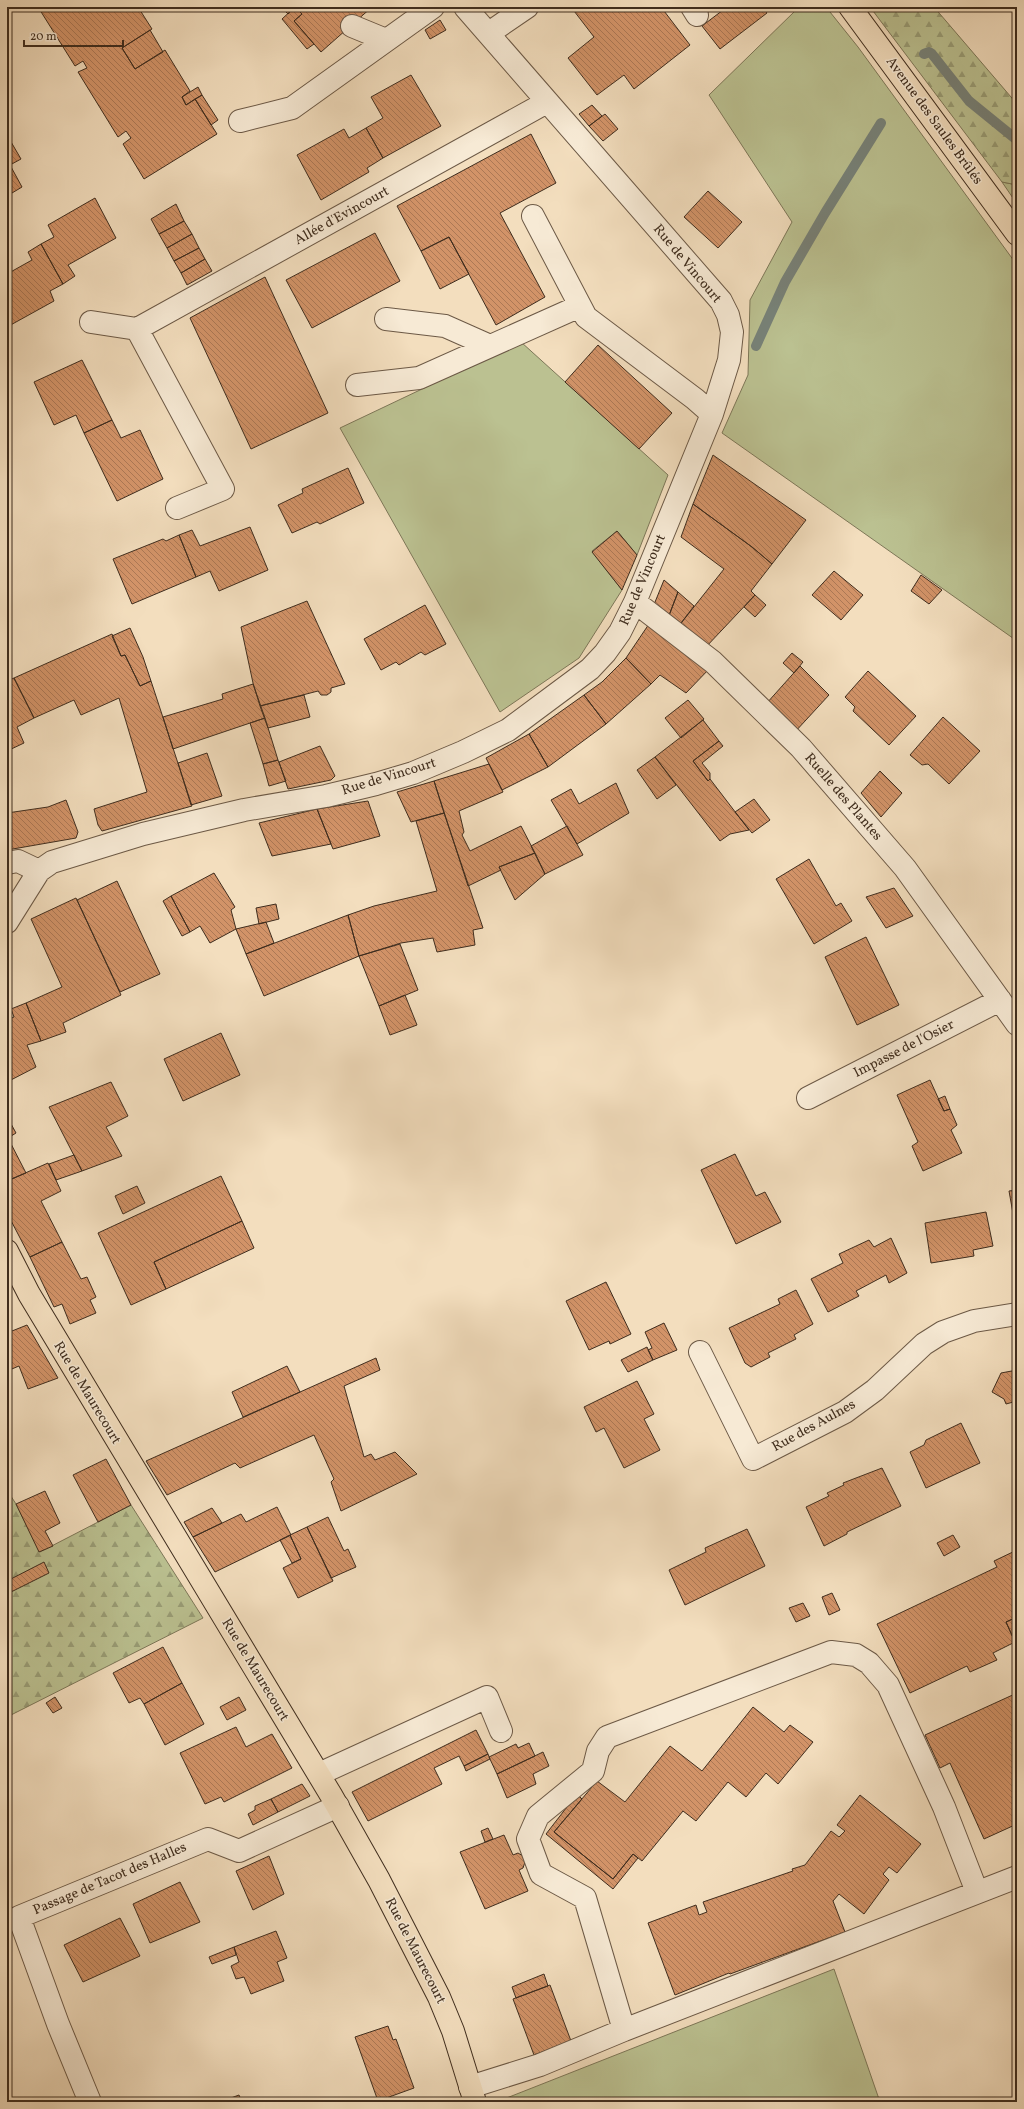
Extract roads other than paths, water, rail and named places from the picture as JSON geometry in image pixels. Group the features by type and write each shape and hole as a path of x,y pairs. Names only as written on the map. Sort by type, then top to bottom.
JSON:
{"main road":[{"name":"Avenue des Saules Brûlés","path":"850,7 1017,234"},
{"name":"Rue de Maurecourt","path":"7,1251 28,1294 319,1774 379,1880 439,1997 453,2031 472,2095"}],"street":[{"path":"240,121 292,108 433,7"},
{"name":"Rue de Vincourt","path":"7,922 39,871 52,862 143,834 244,810 326,796 376,784 413,773 463,752 508,730 590,669 605,653 620,632 635,602 712,414 729,360 732,343 732,332 728,314 721,301 465,7"},
{"path":"489,33 527,7"},
{"path":"352,26 386,40"},
{"name":"Allée d'Evincourt","path":"137,329 547,102"},
{"path":"533,216 586,317 695,398 712,414"},
{"path":"357,385 419,378 580,306"},
{"path":"386,319 445,326 490,346"},
{"path":"91,322 137,329 223,489 177,508"},
{"name":"Ruelle des Plantes","path":"635,602 713,662 801,748 905,868 1017,1024"},
{"path":"7,863 18,861 39,871"},
{"name":"Impasse de l'Osier","path":"808,1098 1000,1000"},
{"name":"Rue des Aulnes","path":"700,1352 753,1459 845,1412 875,1390 924,1344 943,1332 974,1321 1017,1314"},
{"path":"624,2030 585,1898 541,1874 528,1839 538,1816 593,1771 598,1751 607,1737 831,1652 856,1654 869,1663 888,1686 944,1807 977,1892"},
{"path":"319,1774 487,1696 501,1731"},
{"name":"Passage de Tacot des Halles","path":"90,2102 58,2024 19,1917 208,1838 239,1851 338,1806"},
{"path":"472,2095 624,2030 1017,1877"}],"waterway":[{"path":"924,54 929,52 932,54 969,101 1017,140"},
{"path":"756,346 785,282 825,213 881,123"}]}
